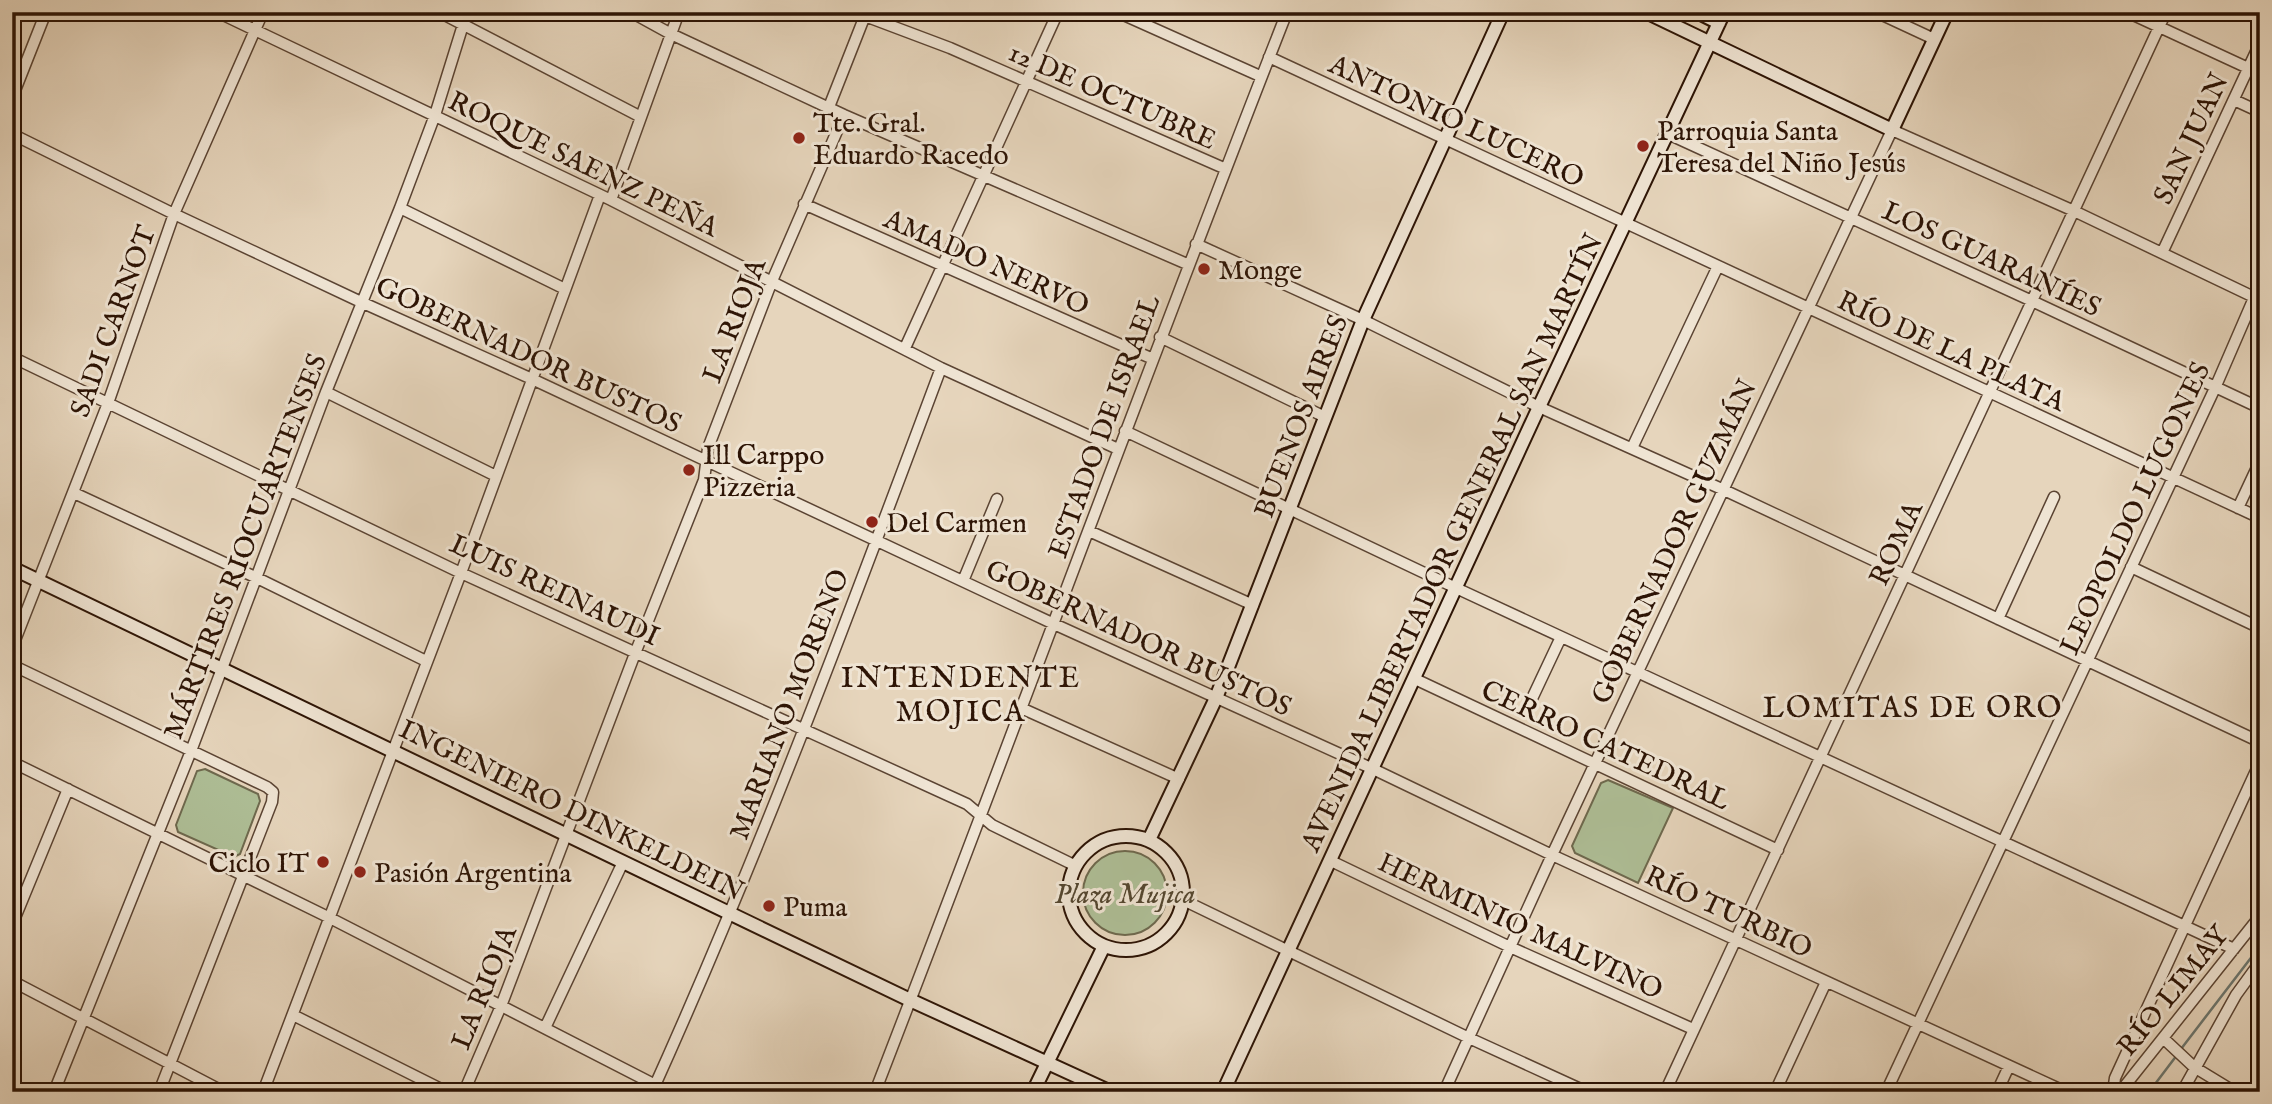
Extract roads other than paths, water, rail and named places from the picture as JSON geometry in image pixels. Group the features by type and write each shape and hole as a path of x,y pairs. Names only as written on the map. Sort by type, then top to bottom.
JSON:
{"main road":[{"name":"BUENOS AIRES","path":"1149,840 1216,698 1363,320 1503,12"},
{"path":"1646,12 1892,130"},
{"path":"1697,12 1722,18"},
{"name":"GOBERNADOR GUZMÁN","path":"1892,130 1947,12"},
{"name":"AVENIDA LIBERTADOR GENERAL SAN MARTÍN","path":"1223,1092 1722,18"},
{"name":"INGENIERO DINKELDEIN","path":"12,568 910,1000 1111,1092"},
{"path":"1116,836 1149,840 1164,850 1176,865 1182,882 1183,900 1179,915 1161,938 1148,946 1118,950 1104,946 1088,935 1076,920 1070,903 1070,884 1076,866 1086,852 1100,842 1116,836"},
{"path":"1034,1092 1104,946"}],"street":[{"path":"12,98 46,12"},
{"name":"ROQUE SAENZ PEÑA","path":"217,12 611,200 941,368 1118,449"},
{"name":"SADI CARNOT","path":"12,648 108,402 174,214 263,12"},
{"path":"439,12 641,117"},
{"name":"MÁRTIRES RIOCUARTENSES","path":"54,1092 191,751 326,392 400,208 435,115 467,12"},
{"path":"631,12 671,34 844,115 1187,264"},
{"path":"611,200 679,12"},
{"path":"905,348 1058,12"},
{"path":"1117,12 1260,76"},
{"name":"ESTADO DE ISRAEL","path":"875,1092 1054,624 1187,264 1287,12"},
{"path":"1876,12 1934,40"},
{"path":"2127,12 2248,68"},
{"name":"ROMA","path":"1665,1092 2166,12"},
{"path":"829,107 865,14"},
{"name":"12 DE OCTUBRE","path":"865,14 950,48 1226,169"},
{"name":"SAN JUAN","path":"2162,253 2260,43"},
{"name":"ANTONIO LUCERO","path":"1269,57 1625,223"},
{"path":"2234,100 2260,113"},
{"name":"LA RIOJA","path":"464,1092 501,1006 704,480 705,461 772,281 844,115"},
{"path":"1892,130 2074,211 2257,299"},
{"name":"GOBERNADOR GUZMÁN","path":"1444,1092 1552,855 1892,130"},
{"name":"GOBERNADOR BUSTOS","path":"12,134 361,302 1373,769"},
{"name":"LOS GUARANÍES","path":"1667,134 2260,408"},
{"path":"263,1092 461,573 600,195"},
{"name":"AMADO NERVO","path":"804,204 1153,359"},
{"path":"400,208 565,289"},
{"name":"RÍO DE LA PLATA","path":"1625,223 2260,519"},
{"path":"1196,244 1363,320 1539,407 1724,490 1904,577 2260,742"},
{"path":"1632,448 1718,266"},
{"name":"LEOPOLDO LUGONES","path":"1886,1092 2257,299 2260,284"},
{"path":"1160,337 1325,417"},
{"name":"LUIS REINAUDI","path":"12,357 461,573 967,804 992,825 1076,866"},
{"name":"MARIANO MORENO","path":"653,1088 731,912 877,541 941,368"},
{"path":"326,392 496,475"},
{"path":"1125,431 1455,588 2234,949"},
{"path":"2238,508 2260,461"},
{"path":"74,493 255,577 426,661"},
{"path":"1998,619 2054,497"},
{"path":"963,581 997,499"},
{"path":"1089,531 1253,606"},
{"path":"2131,567 2260,628"},
{"path":"1528,705 1561,637"},
{"path":"12,665 273,792 272,802 159,1092"},
{"name":"CERRO CATEDRAL","path":"1415,679 1778,850"},
{"path":"1021,708 1179,779"},
{"path":"12,762 330,918 545,1028 653,1088 669,1092"},
{"path":"2113,1092 2115,1078 2260,762"},
{"name":"RÍO TURBIO","path":"1373,769 1552,855 1735,937 1826,982 2066,1092"},
{"path":"12,925 68,789"},
{"name":"HERMINIO MALVINO","path":"1331,861 1510,947 1693,1029"},
{"path":"545,1028 623,862"},
{"path":"1183,900 1567,1088 1587,1092"},
{"name":"RÍO LIMAY","path":"2120,1092 2260,916"},
{"path":"2182,1092 2236,995 2260,962"},
{"path":"12,981 224,1092"},
{"path":"1775,1092 1826,982"},
{"path":"293,1015 447,1092"},
{"path":"2163,1038 2194,1067 2235,1092"},
{"path":"1997,1092 2009,1066"},
{"path":"12,1085 24,1092"}],"waterway":[{"path":"2181,1049 2260,946"},
{"path":"2149,1092 2177,1055"}],"place":[{"name":"Tte. Gral. Eduardo Racedo","path":"799,138"},
{"name":"Parroquia Santa Teresa del Niño Jesús","path":"1643,146"},
{"name":"Monge","path":"1204,269"},
{"name":"Ill Carppo Pizzeria","path":"689,470"},
{"name":"Del Carmen","path":"872,522"},
{"name":"Ciclo IT","path":"323,862"},
{"name":"Pasión Argentina","path":"360,872"},
{"name":"Puma","path":"769,906"}],"district":[{"name":"INTENDENTE MOJICA","path":"961,694"},
{"name":"LOMITAS DE ORO","path":"1913,707"}],"park label":[{"name":"Plaza Mujica","path":"1125,893"}]}
